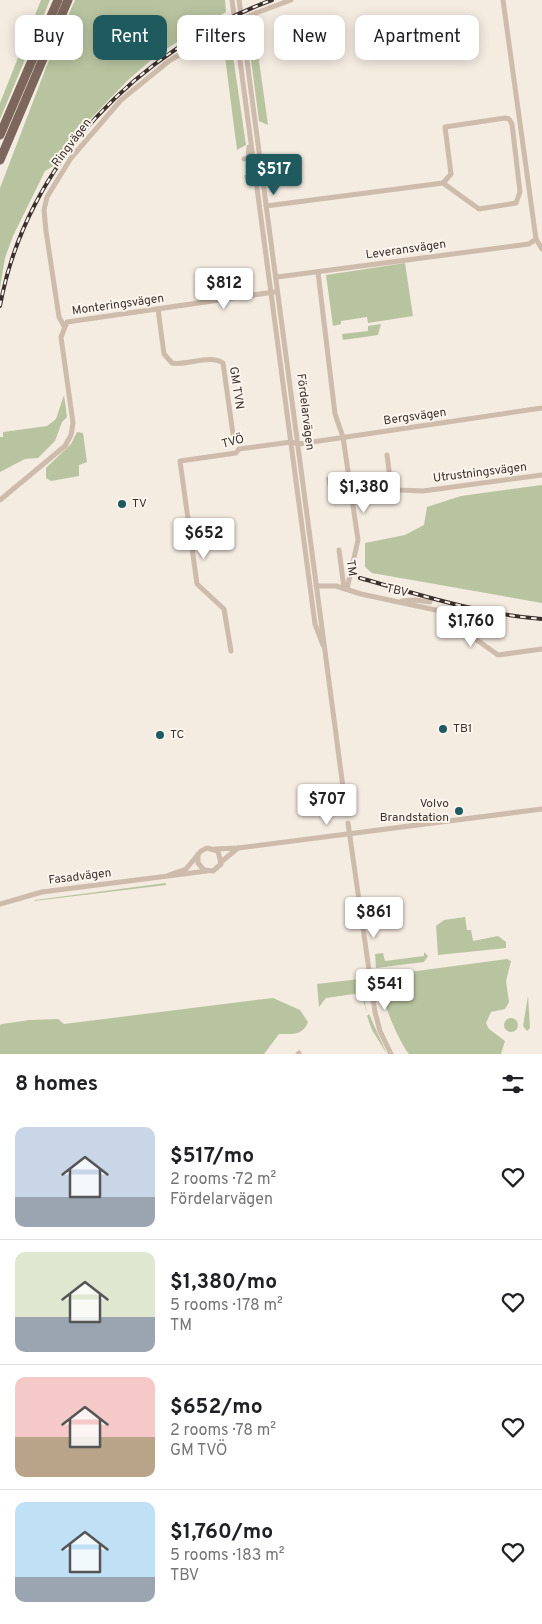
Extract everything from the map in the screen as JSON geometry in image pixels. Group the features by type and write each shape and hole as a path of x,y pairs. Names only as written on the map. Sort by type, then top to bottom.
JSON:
{"main road":[{"path":"0,135 66,1"},
{"path":"0,160 66,1"}],"street":[{"path":"232,0 256,173 256,186 277,278 274,292"},
{"path":"239,0 261,154 262,207"},
{"name":"Ringvägen","path":"64,326 58,317 44,210 47,197 71,158 121,100 169,61 224,27 256,12 291,0"},
{"path":"503,0 536,239 542,248"},
{"path":"262,207 443,183 451,174 445,127 509,119 512,127 520,192 516,203 479,210 443,183"},
{"path":"244,159 250,153 248,140 250,135"},
{"path":"261,154 262,207 274,292"},
{"path":"260,165 256,173 247,177 256,186 262,207"},
{"name":"Leveransvägen","path":"277,278 529,244 536,239"},
{"path":"318,272 335,414 343,437 358,540 345,588"},
{"name":"Monteringsvägen","path":"0,500 65,446 71,435 72,424 61,337 67,322 274,292"},
{"name":"Fördelarvägen","path":"274,292 291,442 315,624 326,655"},
{"name":"Fördelarvägen","path":"274,292 299,444 344,794"},
{"name":"GM TVN","path":"158,309 164,354 172,363 214,360 223,363 233,434"},
{"name":"Bergsvägen","path":"291,442 299,444 542,408"},
{"name":"TVÖ","path":"230,651 224,609 197,584 180,461 236,453 239,449 291,442"},
{"name":"Utrustningsvägen","path":"387,455 390,478 399,490 423,491 542,475"},
{"path":"329,479 331,491"},
{"name":"TM","path":"339,550 345,588"},
{"name":"TBV","path":"311,587 345,588 466,618 476,640 498,655 542,649"},
{"path":"392,601 430,602"},
{"name":"Fasadvägen","path":"164,876 186,869 205,848 238,848 542,809"},
{"path":"348,823 375,1012 380,1031 391,1054"},
{"path":"198,854 198,865 207,872 216,870 221,862 238,848"},
{"path":"215,849 220,854 221,862"},
{"name":"Fasadvägen","path":"0,904 42,892 207,872"}],"green space":[{"path":"41,0 50,0 44,15 35,15"},
{"path":"75,0 225,0 226,12 221,15 177,15 177,42 167,48 167,15 93,15 93,60 151,60 127,81 75,135 55,165 45,171 13,236 5,258 0,288 0,188 49,60 83,60 83,15 69,15"},
{"path":"17,60 25,60 0,119 0,103"},
{"path":"225,60 234,60 246,145 237,150"},
{"path":"251,60 259,60 268,125 259,121"},
{"path":"405,263 413,316 368,323 367,317 341,321 341,324 333,326 326,275"},
{"path":"381,324 378,335 343,340 342,334 368,331 368,326"},
{"path":"64,395 67,417 62,422 55,441 38,458 25,459 0,472 0,437 3,437 3,432 47,426 56,419"},
{"path":"77,432 83,433 87,462 79,465 79,476 51,481 46,478 46,468 71,444"},
{"path":"542,485 542,603 372,573 365,567 365,543 405,535 424,525 427,507 461,496"},
{"path":"166,883 166,885 34,901 35,900"},
{"path":"465,917 467,930 471,930 473,941 498,936 506,942 506,948 438,955 436,926 444,920"},
{"path":"424,952 428,956 424,962 376,968 375,954 383,953 385,961 424,956"},
{"path":"507,959 511,961 506,981 509,1002 505,1009 491,1012 486,1023 489,1029 505,1041 501,1054 409,1054 395,1029 386,1006 383,995 383,980 394,974"},
{"path":"360,979 367,1013 361,993 326,998 319,1007 317,984"},
{"path":"528,996 530,1028 527,1031 523,1026"},
{"path":"273,998 300,1010 308,1022 306,1027 300,1032 279,1034 264,1054 0,1054 0,1025 2,1024 58,1019 64,1024"},
{"path":"369,1014 387,1054 372,1030 367,1016"},
{"path":"511,1018 516,1020 518,1025 516,1030 511,1032 506,1030 504,1025 506,1020"}],"railway":[{"path":"0,306 14,254 35,205 62,159 96,118 134,81 177,48 223,21 272,0"},
{"path":"360,578 473,608 542,619"}],"place":[{"name":"TV","path":"122,504"},
{"name":"TB1","path":"443,729"},
{"name":"TC","path":"160,735"},
{"name":"Volvo Brandstation","path":"459,811"}]}
